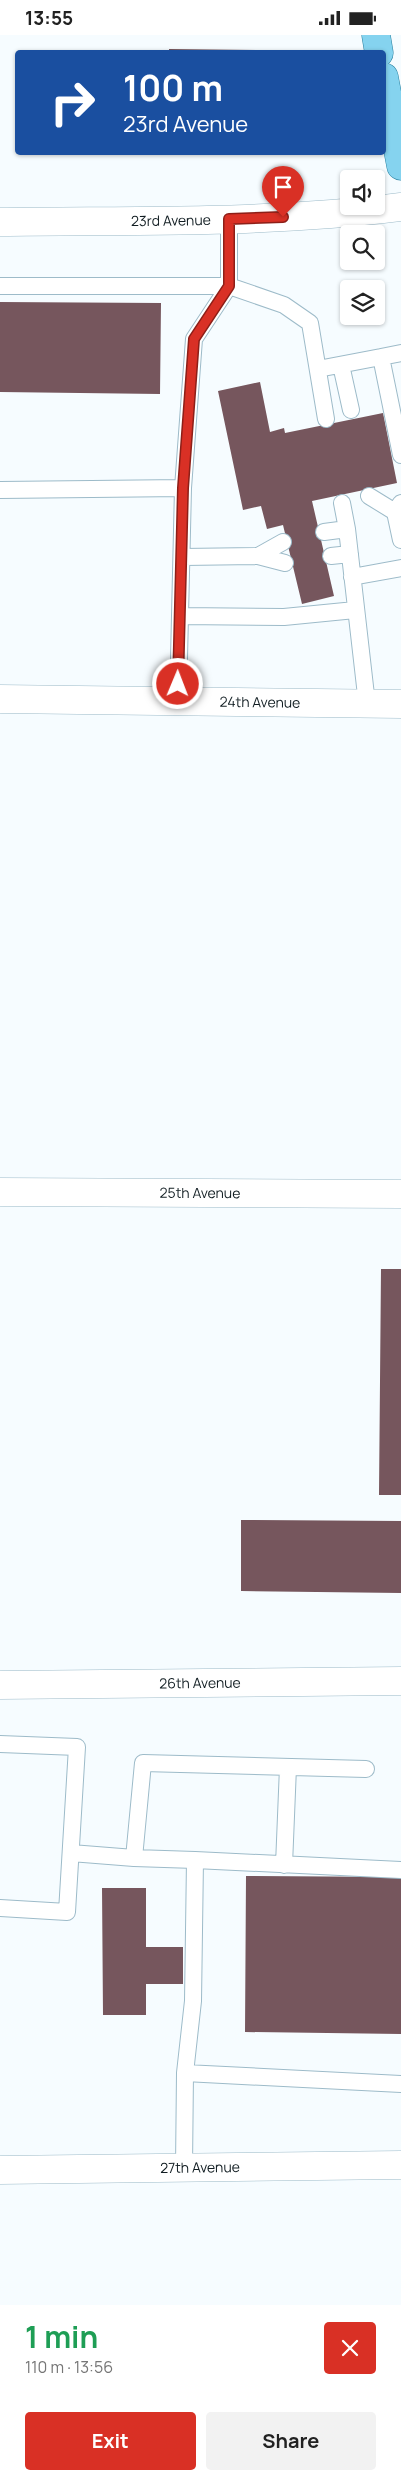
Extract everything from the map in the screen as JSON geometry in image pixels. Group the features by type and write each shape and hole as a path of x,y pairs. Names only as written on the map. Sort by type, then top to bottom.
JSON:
{"main road":[{"path":"376,35 378,50"},
{"path":"386,87 401,166"}],"street":[{"name":"23rd Avenue","path":"0,222 229,219 355,213 401,207"},
{"name":"24th Avenue","path":"0,699 401,704"},
{"name":"25th Avenue","path":"0,1192 401,1194"},
{"name":"26th Avenue","path":"0,1685 401,1681"},
{"name":"27th Avenue","path":"0,2170 401,2165"}],"lane":[{"path":"178,701 183,557 183,488 194,339 229,286 229,219"},
{"path":"0,286 229,286 284,305 310,323 326,419"},
{"path":"318,369 401,353"},
{"path":"381,357 401,455"},
{"path":"341,365 351,410"},
{"path":"0,490 183,488"},
{"path":"369,496 398,507 401,540"},
{"path":"342,503 347,529 367,704"},
{"path":"324,532 347,529"},
{"path":"258,556 283,542"},
{"path":"331,556 350,554"},
{"path":"183,557 258,556 286,563"},
{"path":"352,577 401,568"},
{"path":"180,616 284,617 355,610"},
{"path":"0,1743 77,1747 67,1912 0,1909"},
{"path":"134,1858 143,1763 366,1769"},
{"path":"284,1865 288,1767"},
{"path":"72,1853 134,1858 401,1870"},
{"path":"184,2167 185,2073 193,2001 195,1860"},
{"path":"185,2073 401,2084"}],"building":[{"path":"169,49 258,50 169,50"},
{"path":"0,302 161,303 160,394 0,392"},
{"path":"260,382 270,432 284,428 285,433 383,413 397,483 312,501 334,596 302,604 283,525 267,529 261,506 243,510 218,391"},
{"path":"381,1269 401,1269 401,1495 379,1495"},
{"path":"241,1520 401,1521 401,1593 241,1591"},
{"path":"246,1876 401,1877 401,2034 245,2032"},
{"path":"102,1888 146,1888 146,1947 183,1947 183,1984 146,1984 146,2015 103,2015"}],"route":[{"path":"178,684 183,557 183,488 194,339 229,286 229,219 283,217"}]}
